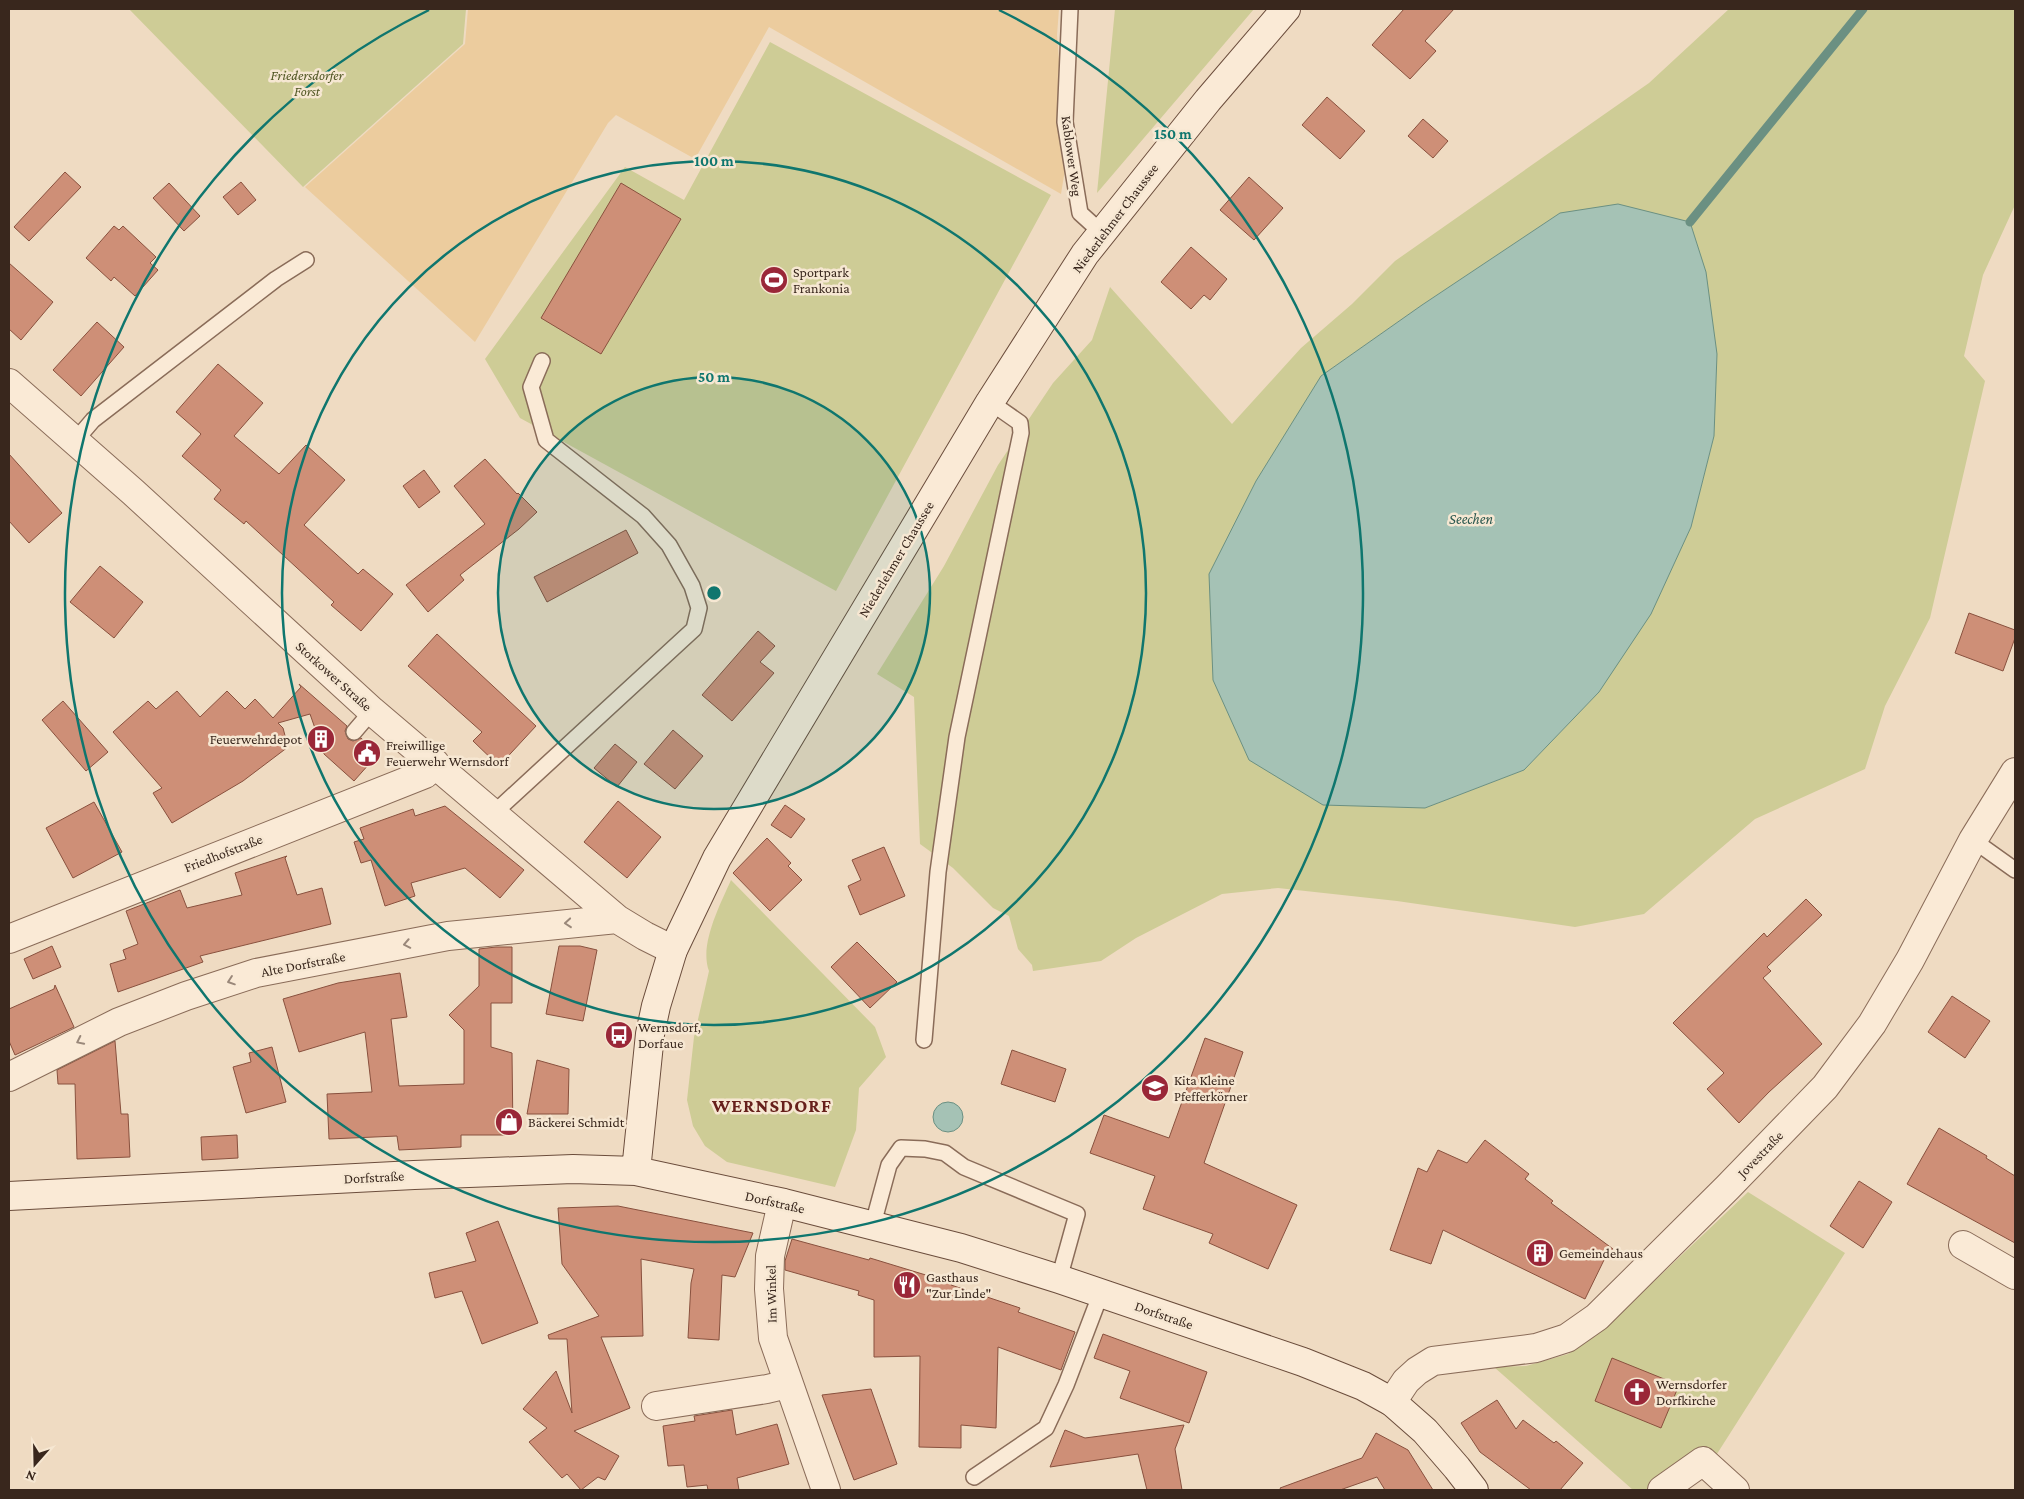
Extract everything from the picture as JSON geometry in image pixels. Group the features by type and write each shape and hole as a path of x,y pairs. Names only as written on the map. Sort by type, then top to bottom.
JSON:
{"street":[{"name":"Niederlehmer Chaussee","path":"636,1170 650,1034 656,1006 673,950 717,858 990,402 1085,254 1202,107 1286,9"},
{"name":"Storkower Straße","path":"9,383 133,492 372,711 494,812 617,919 673,950"},
{"name":"Friedhofstraße","path":"9,939 425,774 435,763"},
{"name":"Jovestraße","path":"1392,1402 1406,1381 1417,1371 1433,1362 1536,1348 1567,1338 1596,1318 1825,1087 1872,1024 1910,960 1973,840 2015,772"},
{"name":"Alte Dorfstraße","path":"9,1077 120,1022 186,996 256,972 448,936 617,919"},
{"name":"Dorfstraße","path":"9,1196 414,1175 573,1169 636,1170 782,1203 876,1213 961,1248 1101,1293 1303,1362 1363,1386 1392,1402 1425,1431 1474,1490"},
{"name":"Im Winkel","path":"782,1203 770,1256 768,1288 773,1338 826,1490"},
{"path":"1963,1245 2015,1275"},
{"path":"656,1406 788,1384"},
{"path":"1662,1490 1703,1461 1735,1490"}],"lane":[{"name":"Kablower Weg","path":"1070,9 1065,122 1080,213 1102,233"},
{"path":"75,441 93,420 276,279 306,260"},
{"path":"494,812 694,629 699,608 692,586 670,545 642,516 546,440 531,387 542,361"},
{"path":"924,1040 938,872 957,736 1020,433 1020,423 990,402"},
{"path":"354,732 372,711"},
{"path":"1973,840 2015,870"},
{"path":"876,1213 889,1165 900,1148 925,1149 944,1153 964,1167 1077,1214 1059,1279"},
{"path":"974,1477 1046,1428 1066,1386 1101,1293"}],"green space":[{"name":"Friedersdorfer Forst","path":"129,9 466,9 463,44 303,187"},
{"path":"1115,9 1254,9 1097,193"},
{"path":"1729,9 2015,9 2015,205 1983,275 1964,356 1985,381 1930,618 1885,706 1865,769 1755,819 1644,914 1575,927 1397,901 1278,888 1222,894 1136,938 1101,961 1033,971 1032,965 1018,949 1009,916 993,908 953,868 920,844 914,697 877,674 944,566 998,465 1053,383 1092,340 1110,287 1232,424 1301,348 1352,304 1395,261 1649,83","holes":["1560,213 1717,354 1714,436 1691,527 1599,692 1524,770 1425,808 1321,376 1422,305"]},
{"name":"Sportpark Frankonia","path":"770,42 1051,195 836,591 520,418 485,359 625,167 684,200"},
{"path":"731,880 875,1027 886,1057 859,1088 856,1130 835,1187 727,1162 705,1146 693,1126 687,1100 694,1037 709,971 707,949 712,925"},
{"path":"1748,1192 1845,1253 1715,1457 1665,1474 1647,1490 1633,1490 1494,1367 1526,1366 1568,1354 1606,1327"}],"sand":[{"path":"468,9 1059,9 1057,35 1067,157 1061,194 769,27 695,159 616,115 608,123 475,342 305,187 465,44"}],"water":[{"name":"Seechen","path":"1618,204 1690,222 1706,272 1717,354 1714,436 1691,527 1651,614 1599,692 1524,770 1425,808 1323,805 1249,760 1213,680 1209,574 1256,481 1321,376 1422,305 1560,213"},
{"path":"948,1102 954,1103 962,1111 962,1123 954,1131 948,1132 942,1131 934,1123 933,1117 934,1111 942,1103"}],"building":[{"path":"1404,9 1454,9 1425,41 1436,51 1410,79 1372,45"},
{"path":"1327,97 1365,131 1340,159 1302,125"},
{"path":"1423,119 1448,141 1433,158 1408,136"},
{"path":"65,172 81,187 29,241 14,227"},
{"path":"1249,177 1283,208 1254,240 1220,210"},
{"path":"241,182 256,200 238,215 223,197"},
{"path":"169,183 200,216 184,231 153,198"},
{"path":"621,183 681,219 601,354 541,318"},
{"path":"114,226 119,230 123,226 156,257 150,263 158,270 135,296 114,277 111,281 86,258"},
{"path":"1191,247 1227,279 1210,300 1204,295 1191,309 1161,282"},
{"path":"9,263 53,302 21,340 9,329"},
{"path":"97,322 124,347 81,396 53,370"},
{"path":"218,364 263,403 234,436 279,474 306,445 345,480 304,525 358,574 363,569 393,594 361,631 331,605 334,602 246,521 244,524 214,499 221,490 182,456 201,434 176,412"},
{"path":"9,454 62,513 29,543 9,521"},
{"path":"485,459 517,494 537,512 519,529 460,575 464,580 428,612 406,585 485,524 454,486"},
{"path":"424,470 440,492 419,508 403,486"},
{"path":"626,530 638,553 547,602 534,577"},
{"path":"100,566 143,602 114,638 70,602"},
{"path":"1969,613 2015,630 2015,638 2003,671 1955,653"},
{"path":"758,631 775,646 760,662 774,673 732,721 702,695"},
{"path":"437,634 536,726 499,766 473,741 482,732 408,666"},
{"path":"299,684 347,726 345,731 348,739 353,741 361,738 378,754 354,781 324,754 310,714 278,723 283,728 288,747 243,781 172,823 153,793 162,788 113,732 148,701 156,709 177,691 200,717 227,691 245,709 255,699 273,718 301,687"},
{"path":"63,701 108,752 86,771 42,720"},
{"path":"673,730 703,756 675,789 644,764"},
{"path":"615,744 637,762 617,787 594,768"},
{"path":"618,801 661,837 627,878 584,842"},
{"path":"94,802 122,852 73,878 46,828"},
{"path":"785,805 805,819 791,838 771,825"},
{"path":"445,806 524,870 500,898 465,868 411,883 415,896 385,906 371,860 361,863 354,842 364,839 360,828 413,809 415,816"},
{"path":"767,838 791,863 788,866 802,880 770,911 733,873"},
{"path":"884,847 905,896 860,915 848,886 861,880 852,860"},
{"path":"287,856 285,858 297,895 322,888 331,924 200,956 203,962 118,992 110,964 126,959 123,950 138,944 126,911 180,890 187,908 242,895 235,873"},
{"path":"1806,899 1822,915 1767,967 1771,971 1763,978 1822,1044 1769,1092 1739,1123 1707,1089 1724,1073 1673,1023 1764,933 1767,937"},
{"path":"857,942 897,982 870,1008 831,967"},
{"path":"52,946 61,967 33,979 24,959"},
{"path":"559,946 580,946 597,950 583,1021 546,1014"},
{"path":"512,947 512,1003 491,1003 491,1047 512,1053 513,1135 461,1135 461,1147 399,1150 397,1136 329,1139 327,1094 372,1092 365,1032 299,1052 283,999 338,983 400,973 407,1017 391,1019 399,1086 464,1084 464,1030 449,1015 479,986 479,949"},
{"path":"55,985 74,1027 15,1055 9,1041 9,1009 54,989"},
{"path":"1952,996 1990,1021 1965,1058 1928,1032"},
{"path":"1205,1038 1243,1052 1204,1163 1297,1205 1268,1269 1209,1243 1213,1234 1143,1209 1155,1176 1090,1153 1104,1115 1169,1138"},
{"path":"115,1041 121,1114 128,1114 130,1157 77,1159 75,1084 58,1084 57,1070"},
{"path":"272,1047 286,1102 246,1113 233,1067 251,1062 249,1053"},
{"path":"1012,1050 1066,1069 1055,1102 1001,1084"},
{"path":"537,1060 569,1069 568,1114 527,1114"},
{"path":"1939,1128 1987,1156 1986,1158 2015,1176 2015,1243 1907,1184"},
{"path":"237,1135 238,1158 202,1160 201,1137"},
{"path":"1485,1140 1529,1174 1525,1179 1553,1201 1551,1203 1613,1249 1604,1260 1585,1299 1443,1230 1431,1264 1390,1250 1418,1168 1427,1172 1438,1150 1467,1163"},
{"path":"1859,1181 1892,1202 1863,1248 1830,1226"},
{"path":"618,1206 753,1233 735,1277 722,1275 719,1340 688,1338 691,1283 694,1269 641,1259 643,1336 601,1337 630,1408 574,1431 619,1456 605,1480 598,1477 581,1490 567,1474 562,1478 529,1442 547,1428 523,1409 556,1371 572,1413 567,1339 549,1339 548,1335 599,1316 562,1264 558,1208"},
{"path":"498,1221 538,1323 482,1344 462,1291 435,1298 429,1273 476,1261 466,1233"},
{"path":"792,1239 869,1260 870,1258 952,1283 951,1285 1020,1308 1018,1312 1075,1332 1061,1370 998,1347 996,1428 961,1425 961,1448 919,1447 920,1356 874,1357 874,1300 858,1295 859,1291 785,1270 785,1261"},
{"path":"1103,1334 1207,1372 1189,1423 1120,1398 1130,1371 1094,1358"},
{"name":"Wernsdorfer Dorfkirche","path":"1612,1358 1679,1385 1661,1428 1595,1401"},
{"path":"871,1389 897,1464 854,1480 822,1395"},
{"path":"1497,1400 1516,1429 1523,1420 1554,1443 1556,1441 1583,1463 1560,1490 1531,1490 1480,1452 1461,1423"},
{"path":"732,1410 736,1435 777,1424 789,1464 737,1478 739,1490 708,1490 707,1485 687,1487 684,1465 668,1466 663,1426 695,1421 694,1416"},
{"path":"1184,1425 1175,1449 1182,1490 1147,1490 1138,1454 1050,1467 1065,1430 1085,1438"},
{"path":"1376,1433 1408,1450 1433,1490 1385,1490 1377,1477 1340,1490 1281,1490 1280,1488 1362,1458"}],"waterway":[{"path":"1690,222 1863,9"}],"place":[{"name":"Sportpark Frankonia","path":"774,280"},
{"name":"Feuerwehrdepot","path":"321,739"},
{"name":"Freiwillige Feuerwehr Wernsdorf","path":"367,753"},
{"name":"Wernsdorf, Dorfaue","path":"619,1035"},
{"name":"Kita Kleine Pfefferkörner","path":"1155,1088"},
{"name":"Bäckerei Schmidt","path":"509,1122"},
{"name":"Gemeindehaus","path":"1540,1253"},
{"name":"Gasthaus \"Zur Linde\"","path":"907,1285"},
{"name":"Wernsdorfer Dorfkirche","path":"1637,1392"}],"district":[{"name":"WERNSDORF","path":"772,1105"}]}
